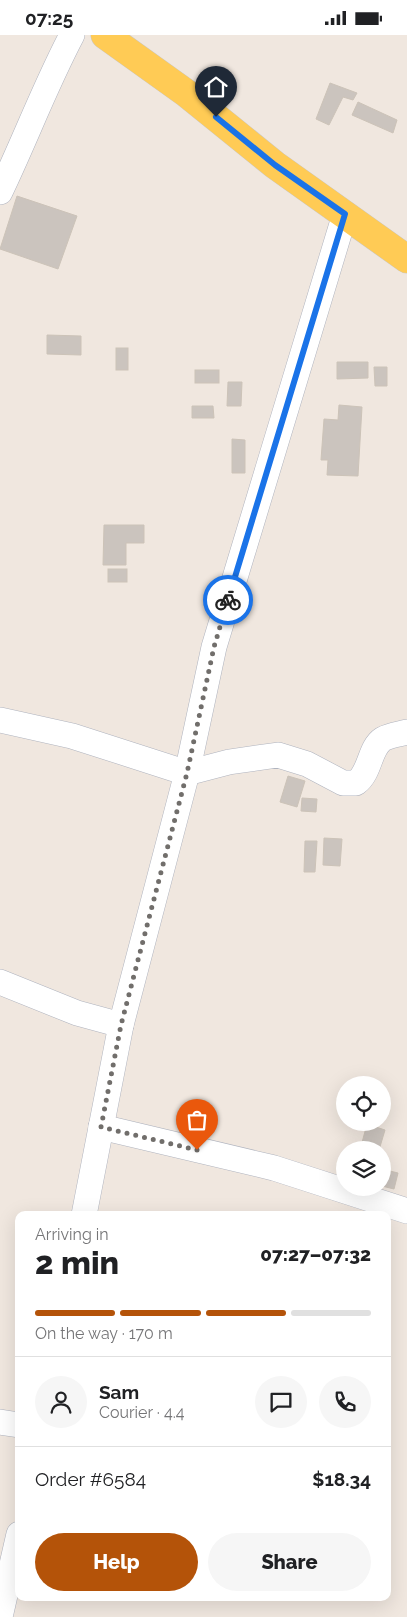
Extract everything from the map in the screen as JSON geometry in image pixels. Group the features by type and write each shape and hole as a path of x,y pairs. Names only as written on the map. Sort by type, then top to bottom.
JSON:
{"main road":[{"path":"105,35 186,93 275,165 407,259"}],"street":[{"path":"0,192 51,73 72,35"},
{"path":"85,1211 121,1025 187,773 214,647 345,214"},
{"path":"0,720 72,736 187,773 228,762 278,755 307,764 343,783 356,783 364,777 375,748 383,739 407,732"},
{"path":"0,982 77,1013 121,1025"},
{"path":"101,1127 274,1168 407,1211"},
{"path":"0,1422 15,1424"},
{"path":"0,1617 15,1551"}],"building":[{"path":"330,83 357,93 353,100 343,97 329,125 316,119"},
{"path":"358,102 397,120 393,133 352,115"},
{"path":"17,196 77,216 58,269 0,249"},
{"path":"47,335 81,336 81,355 47,354"},
{"path":"116,348 128,348 128,370 116,370"},
{"path":"337,362 368,362 368,378 337,379"},
{"path":"374,367 387,367 387,386 375,386"},
{"path":"195,370 219,370 219,383 195,383"},
{"path":"228,382 242,382 241,406 227,406"},
{"path":"339,405 362,407 358,476 327,475 328,460 321,460 324,419 338,420"},
{"path":"192,406 213,406 214,418 192,418"},
{"path":"232,439 245,440 245,473 232,473"},
{"path":"104,525 144,525 144,543 126,543 126,565 103,565"},
{"path":"108,569 127,569 127,582 108,582"},
{"path":"288,776 305,781 297,807 280,802"},
{"path":"302,798 317,799 316,812 301,811"},
{"path":"324,838 342,839 340,866 323,865"},
{"path":"305,841 317,841 315,872 304,872"},
{"path":"365,1131 385,1131 382,1141 362,1141"},
{"path":"391,1171 398,1173 394,1189 391,1188"}],"way so far":[{"path":"197,1150 101,1127 121,1025 187,773 214,647 228,600"}],"route":[{"path":"216,117 275,165 345,214 228,600"}]}
